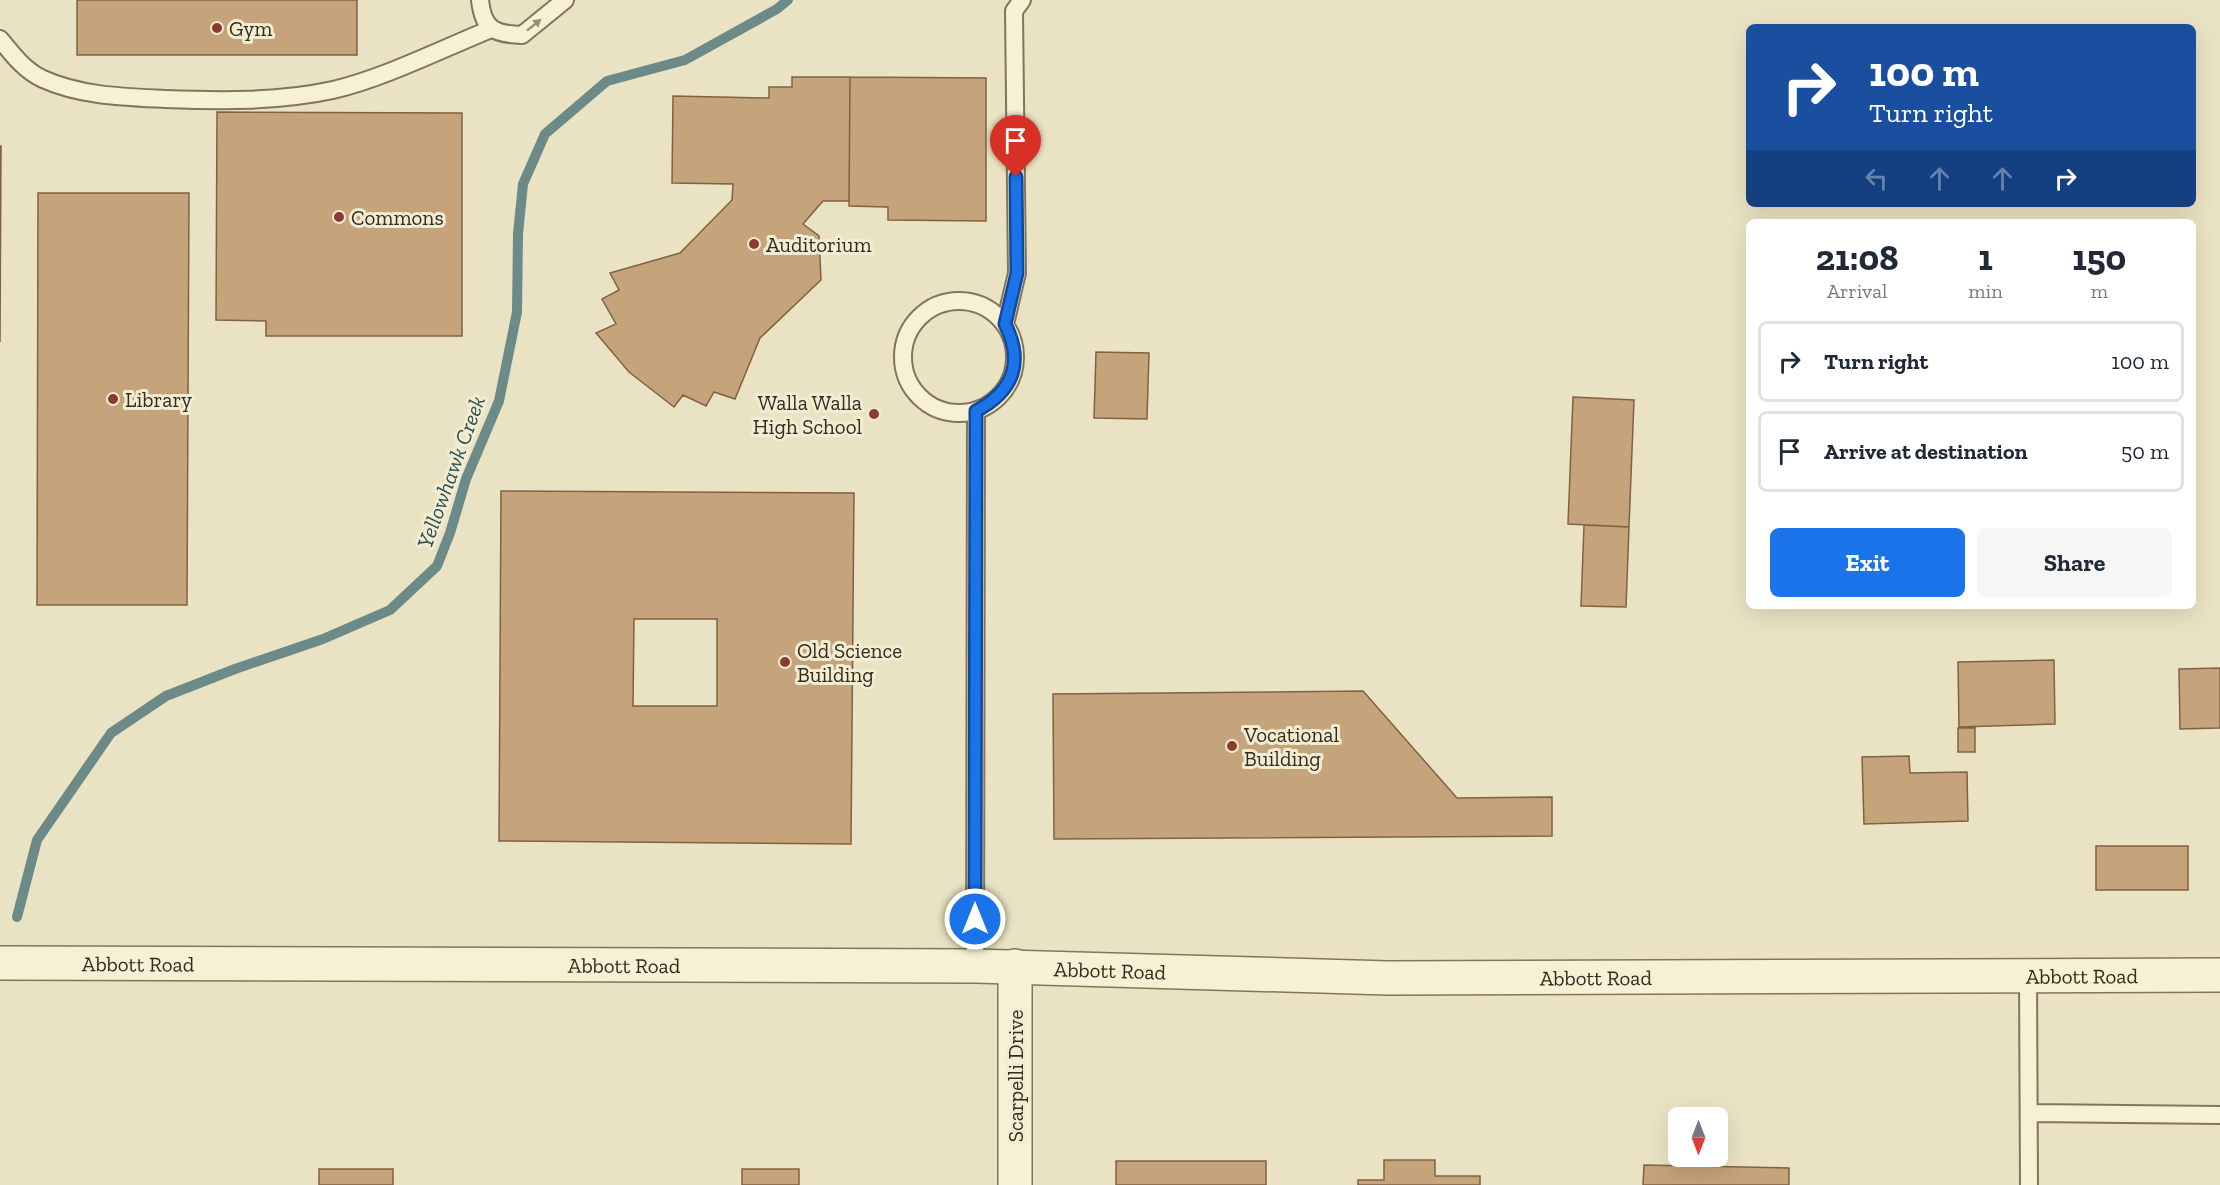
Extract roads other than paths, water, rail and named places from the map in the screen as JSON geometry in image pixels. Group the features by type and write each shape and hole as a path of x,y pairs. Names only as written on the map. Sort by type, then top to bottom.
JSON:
{"street":[{"name":"Abbott Road","path":"0,963 1016,966 1388,978 2220,975"},
{"name":"Scarpelli Drive","path":"1014,1185 1016,966"}],"lane":[{"path":"480,0 482,13 491,29 503,34 522,35 565,0"},
{"path":"1005,324 1017,273 1014,11 1022,0"},
{"path":"0,39 23,66 43,79 73,88 117,97 226,102 287,98 334,90 372,78 491,29"},
{"path":"959,300 977,303 992,311 1005,324 1013,340 1016,357 1013,375 1004,390 992,403 976,411 958,413 941,410 925,402 913,389 905,373 902,356 905,339 913,323 926,310 942,303 959,300"},
{"path":"975,966 976,411"},
{"path":"2028,975 2029,1185"},
{"path":"2029,1113 2220,1115"}],"waterway":[{"name":"Yellowhawk Creek","path":"17,917 37,840 111,733 166,696 235,669 323,639 390,610 437,566 450,533 466,479 499,401 517,312 518,234 523,184 545,134 607,81 685,60 777,9 788,0"}],"place":[{"name":"Gym","path":"217,28"},
{"name":"Commons","path":"339,217"},
{"name":"Auditorium","path":"754,244"},
{"name":"Library","path":"113,399"},
{"name":"Walla Walla High School","path":"874,414"},
{"name":"Old Science Building","path":"785,662"},
{"name":"Vocational Building","path":"1232,746"}]}
